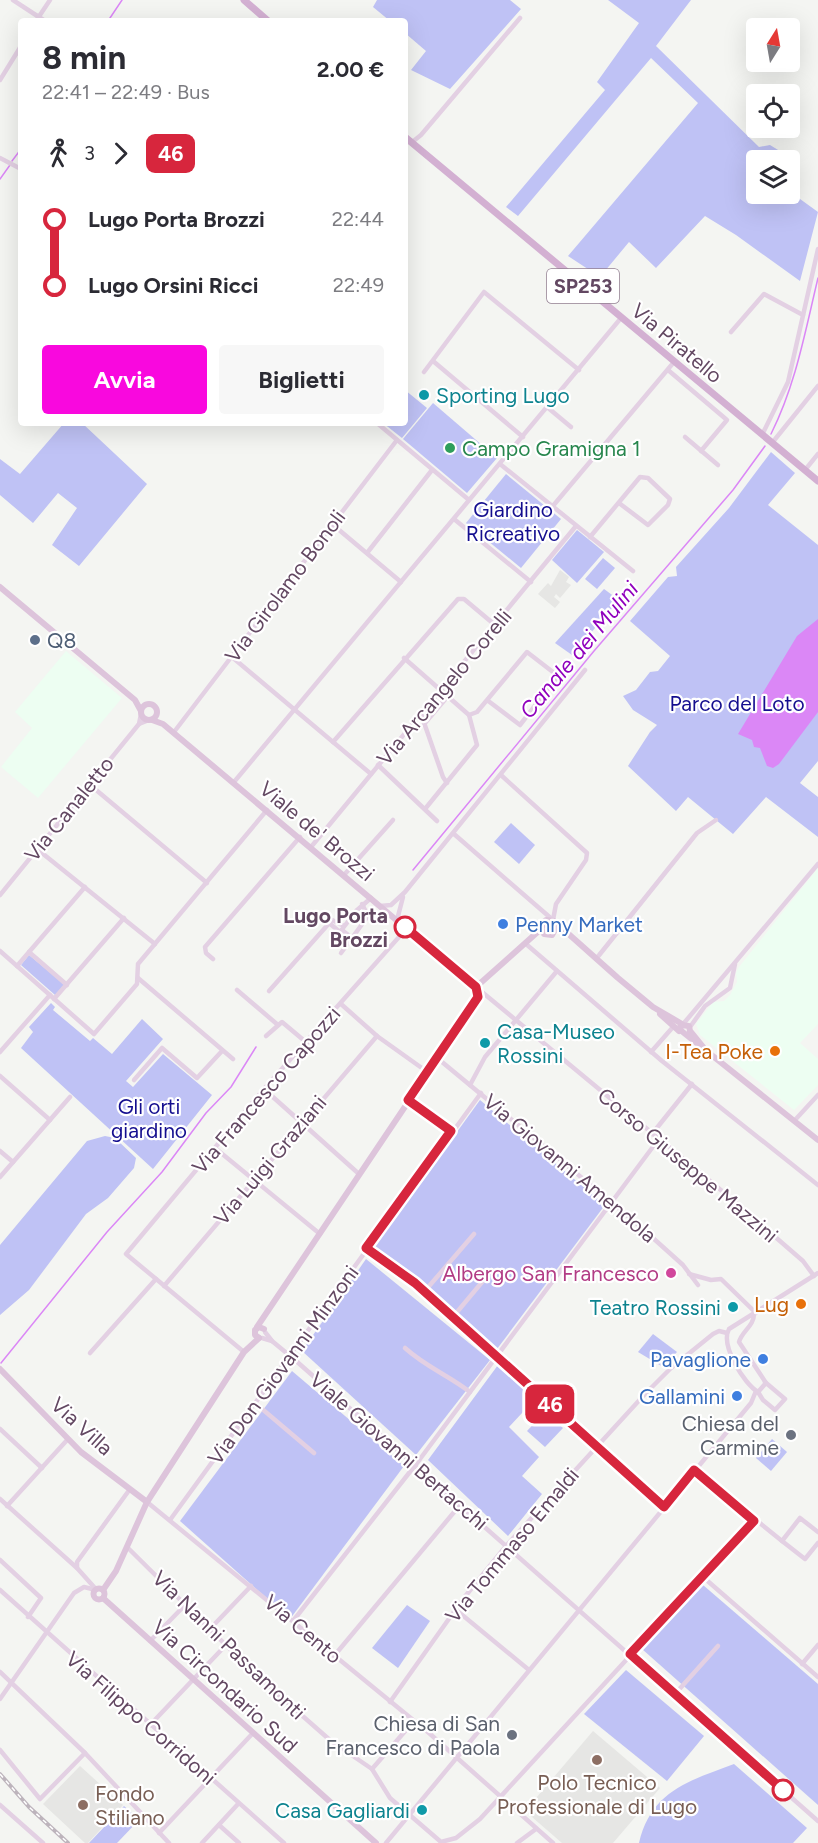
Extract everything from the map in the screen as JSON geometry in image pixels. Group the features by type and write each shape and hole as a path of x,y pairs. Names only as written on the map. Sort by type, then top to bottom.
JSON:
{"main road":[{"path":"244,0 265,18"},
{"name":"Via Piratello","path":"408,140 818,481"}],"street":[{"path":"14,0 37,18"},
{"path":"39,18 51,0"},
{"path":"411,143 421,135 520,18"},
{"path":"0,80 18,51"},
{"path":"2,159 18,169"},
{"path":"762,435 788,382 818,249"},
{"path":"424,372 484,292 579,370"},
{"path":"731,332 764,294 803,315"},
{"path":"234,782 621,318"},
{"path":"433,361 523,437"},
{"path":"552,507 674,362"},
{"path":"668,370 727,420 701,451"},
{"path":"772,443 818,386"},
{"path":"547,408 571,427"},
{"path":"381,426 469,501"},
{"path":"685,437 718,465"},
{"name":"Via Girolamo Bonoli","path":"174,732 397,440"},
{"path":"805,470 818,454"},
{"path":"500,464 633,571"},
{"path":"367,553 432,470"},
{"path":"590,537 638,478 643,476 648,478 670,499 648,525 619,503"},
{"path":"454,519 531,582"},
{"path":"332,524 401,582"},
{"name":"Via Arcangelo Corelli","path":"311,847 576,526"},
{"name":"Viale de' Brozzi","path":"0,587 135,700 153,705 163,724"},
{"path":"333,742 404,658 411,655 461,598 495,625"},
{"path":"469,715 477,711 528,652 558,676 519,725 487,700"},
{"path":"232,657 371,774"},
{"path":"404,658 469,715 476,748 425,809"},
{"path":"380,906 391,905 405,892 502,776 585,670"},
{"name":"Via Arcangelo Corelli","path":"425,723 448,696"},
{"name":"Viale de' Brozzi","path":"135,700 141,712 150,720 163,724 174,732 476,987"},
{"path":"141,712 148,704"},
{"path":"150,720 157,711"},
{"name":"Via Canaletto","path":"139,724 141,712"},
{"path":"421,714 447,783"},
{"name":"Via Canaletto","path":"0,895 139,724 150,720"},
{"path":"378,765 437,821"},
{"path":"502,776 587,853 586,860 556,904 555,933"},
{"path":"89,784 207,883"},
{"path":"0,951 94,1034 137,984 138,964 267,810"},
{"path":"344,875 393,820"},
{"path":"596,959 697,834 716,820"},
{"path":"454,834 540,908 571,938 818,1140"},
{"path":"213,959 205,952 206,947 300,837"},
{"path":"37,849 155,944"},
{"path":"651,1052 683,1028 818,864"},
{"path":"17,966 85,887"},
{"path":"397,920 399,906 405,892"},
{"path":"269,991 328,923 338,932 362,904 371,898"},
{"path":"341,953 368,916 362,904"},
{"path":"540,908 543,931"},
{"path":"0,1052 52,997 67,985 123,918"},
{"path":"543,921 555,923"},
{"path":"343,928 352,938"},
{"name":"Via Francesco Capozzi","path":"156,1279 126,1254 264,1089 407,928"},
{"path":"0,1699 79,1589 97,1589 116,1571 147,1502 245,1351 260,1333 270,1312 426,1071 478,997 476,987 543,931 571,938"},
{"path":"525,944 651,1052 818,1185"},
{"path":"29,952 67,985"},
{"path":"704,1004 730,988 735,964"},
{"path":"470,1085 478,1066 557,971"},
{"path":"724,976 732,980"},
{"path":"138,978 232,1059"},
{"name":"Corso Giuseppe Mazzini","path":"476,987 779,1240 816,1274"},
{"path":"237,990 278,1025"},
{"path":"712,990 717,998"},
{"path":"341,1004 377,1035 426,1071"},
{"path":"266,1036 282,1022 307,1043"},
{"name":"Via Luigi Graziani","path":"164,1286 377,1035"},
{"path":"134,1080 162,1048 197,1078 222,1051"},
{"name":"Via Giovanni Amendola","path":"436,1057 612,1203 683,1265 698,1285"},
{"path":"0,1076 50,1120"},
{"path":"652,1134 692,1084"},
{"path":"264,1089 359,1174"},
{"name":"Via Don Giovanni Minzoni","path":"170,1520 291,1356 451,1131 481,1093"},
{"path":"795,1120 818,1095"},
{"path":"0,1177 70,1096"},
{"path":"408,1100 451,1131"},
{"path":"293,1621 497,1357 658,1140"},
{"path":"215,1148 320,1234"},
{"path":"0,1151 13,1162"},
{"path":"0,1163 7,1169"},
{"path":"424,1292 474,1234"},
{"path":"366,1248 424,1292 664,1507"},
{"path":"689,1274 711,1280 721,1279 755,1314 739,1342 765,1381 785,1400 775,1410 763,1400 734,1360 725,1340 727,1333"},
{"name":"Via Tommaso Emaldi","path":"390,1702 455,1609 506,1546 671,1368 713,1334 719,1331 727,1333 816,1274"},
{"path":"452,1318 488,1275"},
{"path":"90,1353 156,1279 245,1351"},
{"name":"Viale Giovanni Bertacchi","path":"260,1333 291,1356 817,1817"},
{"path":"405,1348 430,1369 444,1374 470,1392"},
{"name":"Via Villa","path":"0,1369 68,1439 147,1502"},
{"path":"386,1843 751,1403 757,1391 765,1386 765,1381"},
{"path":"255,1403 314,1453"},
{"path":"0,1429 42,1468"},
{"path":"7,1506 68,1439"},
{"path":"694,1470 754,1521 805,1559 818,1543"},
{"path":"77,1568 88,1544 130,1489"},
{"path":"0,1499 77,1568 105,1599"},
{"name":"Via Cento","path":"147,1502 457,1757 553,1843"},
{"path":"334,1656 460,1505"},
{"path":"782,1541 800,1518 818,1533"},
{"path":"499,1796 754,1521"},
{"name":"Via Nanni Passamonti","path":"127,1547 225,1646 331,1741 372,1769 390,1798 441,1842 456,1838 480,1819 499,1796"},
{"path":"0,1560 41,1598 28,1617"},
{"path":"704,1577 818,1677"},
{"path":"209,1630 251,1586"},
{"name":"Via Circondario Sud","path":"97,1589 95,1598 105,1599 376,1843"},
{"name":"Via Filippo Corridoni","path":"0,1590 284,1843"},
{"path":"150,1641 185,1605"},
{"path":"455,1609 529,1670"},
{"path":"802,1664 818,1645"},
{"path":"150,1725 225,1646"},
{"path":"675,1694 717,1646"},
{"path":"0,1672 85,1753 169,1843"},
{"path":"372,1769 414,1721"},
{"path":"159,1833 253,1733"},
{"path":"0,1750 40,1799 85,1753"},
{"path":"202,1843 238,1804"},
{"path":"0,1805 43,1843"},
{"path":"219,1825 239,1843"},
{"path":"517,1843 536,1829"}],"shaded area":[{"path":"560,570 569,577 566,582 571,585 560,598 556,594 554,597 560,602 555,608 538,594 548,583 551,586"},
{"path":"818,619 818,712 779,764 773,768 767,766 760,748 754,747 752,740 738,734 797,636"},
{"path":"66,651 122,698 38,798 1,767 32,728 15,712"},
{"path":"818,868 818,1024 800,1043 818,1059 818,1085 794,1110 700,1035 696,1024 713,1002 724,1001 730,995 737,982 736,973 739,967"},
{"name":"Polo Tecnico Professionale di Lugo","path":"593,1731 660,1788 613,1843 562,1843 525,1811"},
{"name":"Fondo Stiliano","path":"80,1766 123,1805 88,1843 85,1843 43,1804"}],"green space":[{"path":"377,0 510,0 521,9 450,89 411,70 426,51 408,36 408,18 386,18 373,7"},
{"path":"608,0 691,0 656,46 746,134 746,138 750,138 759,147 770,145 778,150 746,150 746,204 800,204 800,199 818,212 800,281 736,235 705,216 656,268 629,242 600,277 568,256 698,103 651,58 518,216 506,207 605,90 597,82 639,23"},
{"path":"408,392 427,408 402,438 387,426 408,426"},
{"name":"Campo Gramigna 1","path":"433,403 497,458 467,493 403,439"},
{"path":"61,426 85,426 147,484 79,566 52,545 77,508 58,493 33,523 0,495 0,459 20,474"},
{"name":"Parco del Loto","path":"771,452 795,473 768,505 818,545 818,761 800,783 818,797 818,837 766,797 733,834 688,797 676,811 628,766 657,725 633,710 623,696 636,690 650,672 658,671 670,656 630,621 668,577 677,576 676,567 729,508"},
{"name":"Giardino Ricreativo","path":"506,474 561,519 521,568 466,523"},
{"path":"577,530 604,552 577,583 552,560"},
{"path":"603,558 615,568 597,589 585,579"},
{"path":"604,589 619,600 572,655 555,643"},
{"path":"511,823 535,845 519,864 494,842"},
{"path":"29,955 65,985 55,995 21,965"},
{"name":"Gli orti giardino","path":"51,1003 55,1007 53,1010 90,1041 93,1038 112,1054 142,1019 163,1039 126,1081 133,1087 163,1054 212,1095 153,1169 21,1048 33,1032 29,1027"},
{"path":"480,1100 605,1205 497,1349 374,1247"},
{"path":"105,1136 115,1138 136,1158 134,1168 108,1198 86,1214 29,1290 0,1315 0,1245 87,1141"},
{"path":"366,1259 490,1360 416,1455 302,1351"},
{"path":"653,1334 677,1352 663,1367 638,1352"},
{"path":"498,1365 536,1398 509,1427 539,1457 522,1476 542,1494 508,1536 428,1460"},
{"path":"292,1371 404,1466 290,1619 180,1521"},
{"path":"545,1412 563,1428 545,1447 527,1431"},
{"path":"772,1439 787,1452 771,1471 756,1458"},
{"path":"703,1585 818,1684 818,1805 642,1649"},
{"path":"407,1605 430,1621 398,1668 372,1648"},
{"path":"626,1670 704,1736 667,1781 584,1714"},
{"path":"734,1764 807,1828 793,1843 639,1843 653,1811 674,1790"},
{"path":"124,1806 139,1820 117,1843 89,1843"}],"waterway":[{"path":"110,18 122,0"},
{"path":"12,161 18,153"},
{"path":"0,179 10,165"},
{"name":"Canale dei Mulini","path":"771,434 793,377 818,278"},
{"name":"Canale dei Mulini","path":"413,870 594,651 733,490 765,446"},
{"path":"1,1363 107,1232 162,1172 206,1113 231,1087 256,1047"}],"railway":[{"path":"0,1774 29,1807 68,1843"}],"bus line":[{"name":"46","path":"405,927 476,987 478,997 408,1100 451,1131 366,1248 415,1283 664,1507 694,1470 754,1521 630,1654 783,1790"}],"place":[{"name":"Sporting Lugo","path":"424,395"},
{"name":"Campo Gramigna 1","path":"450,448"},
{"name":"Q8","path":"35,640"},
{"name":"Penny Market","path":"503,924"},
{"name":"Lugo Porta Brozzi","path":"405,927"},
{"name":"Casa-Museo Rossini","path":"485,1043"},
{"name":"I-Tea Poke","path":"775,1051"},
{"name":"Albergo San Francesco","path":"671,1273"},
{"name":"Lug","path":"801,1304"},
{"name":"Teatro Rossini","path":"733,1307"},
{"name":"Pavaglione","path":"763,1359"},
{"name":"Gallamini","path":"737,1396"},
{"name":"Chiesa del Carmine","path":"791,1435"},
{"name":"Chiesa di San Francesco di Paola","path":"512,1735"},
{"name":"Polo Tecnico Professionale di Lugo","path":"597,1760"},
{"name":"Fondo Stiliano","path":"83,1805"},
{"name":"Casa Gagliardi","path":"422,1810"}]}
